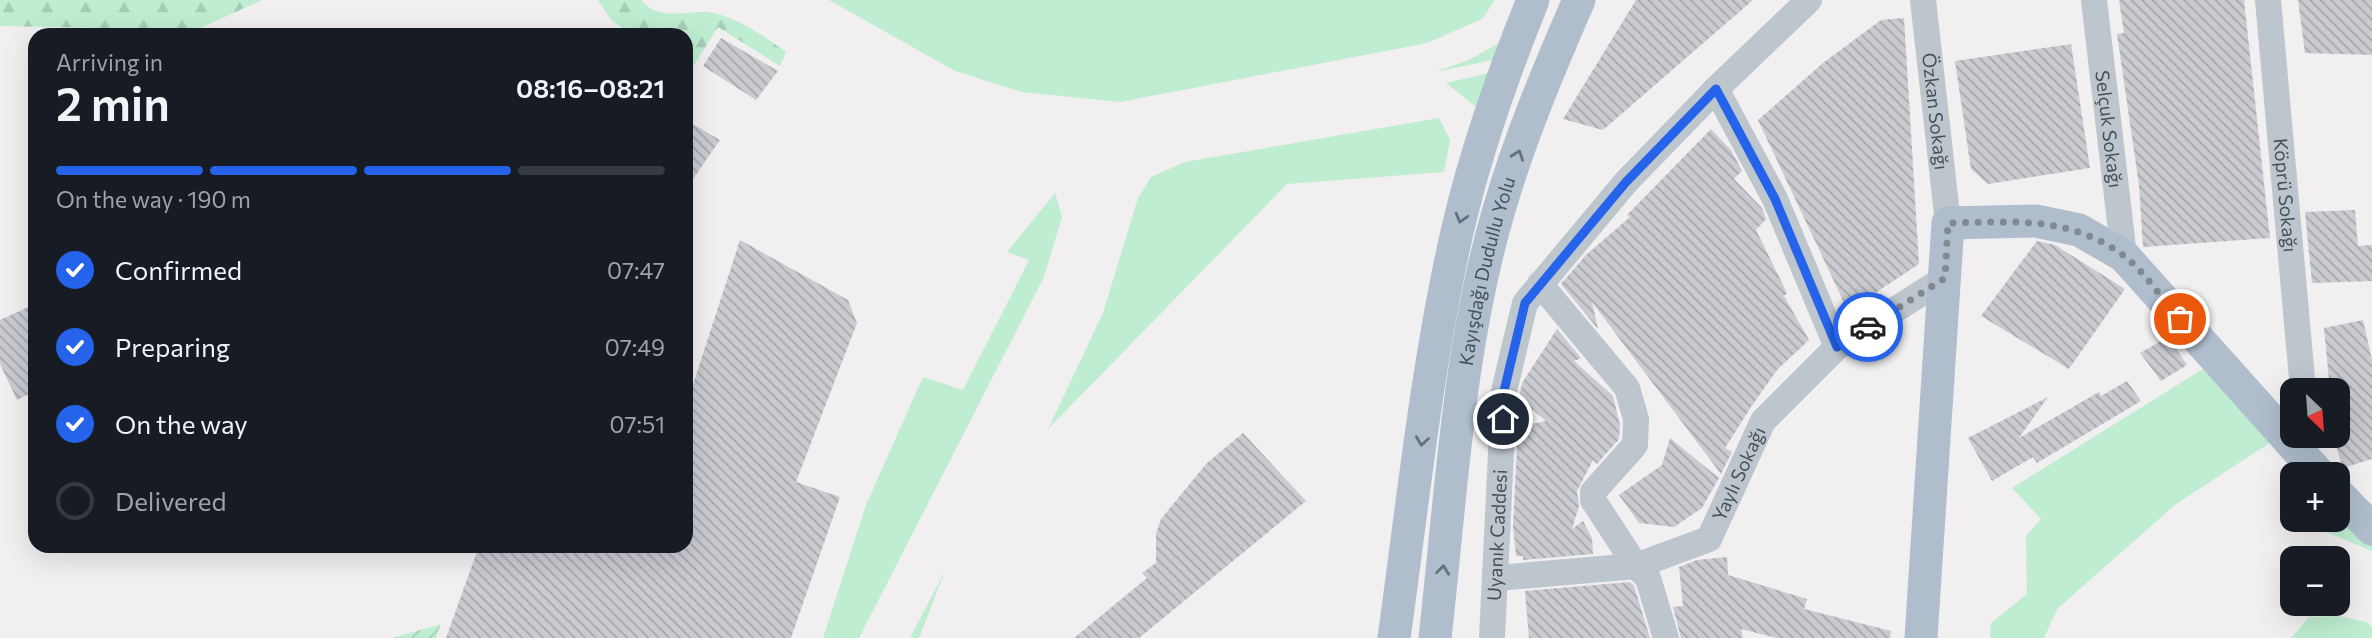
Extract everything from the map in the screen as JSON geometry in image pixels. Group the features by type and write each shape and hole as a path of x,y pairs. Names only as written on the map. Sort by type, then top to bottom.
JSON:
{"main road":[{"name":"Kayışdağı Dudullu Yolu","path":"1394,638 1443,304 1459,226 1507,66 1533,0"},
{"name":"Kayışdağı Dudullu Yolu","path":"1435,638 1469,345 1497,214 1547,74 1579,0"},
{"path":"1921,638 1948,223 2036,221 2079,230 2124,256 2312,458"},
{"path":"2350,506 2372,529"}],"street":[{"name":"Uyanık Caddesi","path":"1492,638 1504,391 1525,303 1626,182 1716,89 1809,0"},
{"name":"Özkan Sokağı","path":"1923,0 1948,223"},
{"name":"Selçuk Sokağı","path":"2094,0 2124,256"},
{"name":"Köprü Sokağı","path":"2268,0 2302,378"},
{"path":"1716,89 1775,199 1837,347"},
{"name":"Yaylı Sokağı","path":"1497,578 1636,566 1709,539 1763,421 1837,347 1945,278"},
{"path":"1541,284 1627,388 1636,419 1635,445 1593,492 1593,500 1636,566 1648,578 1666,638"}],"green space":[{"path":"0,0 262,0 200,28 0,26"},
{"path":"598,0 641,0 649,7 666,13 713,13 751,29 786,52 780,66 718,27 693,67 693,28 622,28 611,20"},
{"path":"829,0 1495,0 1482,19 1427,43 1120,102 1022,92 955,71"},
{"path":"1504,40 1497,59 1435,72 1469,60"},
{"path":"1489,73 1476,107 1446,83"},
{"path":"1439,118 1450,140 1444,172 1287,184 1048,429 1103,313 1138,198 1151,177 1185,162"},
{"path":"1055,193 1062,217 1044,277 859,638 823,638 866,505 923,377 963,390 1029,260 1007,252"},
{"path":"2203,369 2271,442 2176,504 2057,609 2044,638 1990,638 1991,623 2027,594 2026,536 2041,519 2012,488"},
{"path":"2350,517 2372,540 2372,551 2326,532 2350,532"},
{"path":"945,571 919,638 910,638"},
{"path":"2338,616 2367,622 2372,627 2372,638 2291,638 2309,617"},
{"path":"441,624 436,638 392,638"}],"building":[{"path":"1636,0 1753,0 1603,130 1563,119"},
{"path":"2119,0 2244,0 2270,238 2143,247 2139,185 2117,34 2124,33"},
{"path":"2298,0 2372,0 2372,55 2305,53"},
{"path":"1904,18 1919,264 1848,311 1758,120 1823,63 1881,20"},
{"path":"721,38 778,71 756,100 703,66"},
{"path":"2071,44 2090,168 1988,184 1971,169 1955,61"},
{"path":"693,124 720,140 693,179"},
{"path":"1711,129 1731,150 1742,171 1734,179 1762,208 1766,219 1756,230 1787,293 1784,296 1809,340 1777,370 1751,407 1725,448 1732,452 1721,474 1592,302 1598,329 1561,284 1586,255 1630,217 1627,215"},
{"path":"2355,210 2358,246 2372,245 2372,281 2312,283 2305,212"},
{"path":"740,240 848,300 857,323 796,482 840,497 791,638 446,638 476,553 693,553 693,384"},
{"path":"2037,241 2055,245 2125,289 2069,369 1981,316"},
{"path":"28,307 28,394 17,400 0,364 0,320"},
{"path":"2363,320 2372,360 2372,459 2350,466 2350,462 2341,462 2337,448 2350,448 2350,378 2329,378 2324,328"},
{"path":"1557,329 1581,358 1574,361 1613,396 1620,425 1619,439 1597,464 1593,460 1577,491 1579,506 1572,529 1583,521 1592,538 1593,554 1523,560 1523,556 1516,556 1513,526 1518,427 1546,421 1519,398 1522,383"},
{"path":"2168,337 2187,365 2161,381 2140,353"},
{"path":"2127,381 2141,401 2037,463 2033,457 1992,481 1968,438 2048,397 2019,438 2099,392 2101,396"},
{"path":"1243,433 1306,501 1139,638 1074,638 1147,578 1142,573 1156,563 1156,533 1161,519 1207,463"},
{"path":"1670,438 1719,478 1702,508 1674,527 1639,523 1619,495 1662,465"},
{"path":"1727,557 1728,575 1807,599 1804,609 1891,631 1890,638 1777,638 1741,629 1743,638 1681,638 1673,607 1683,606 1679,567 1697,560"},
{"path":"1630,582 1634,586 1650,638 1529,638 1525,591"}],"way so far":[{"path":"1868,327 1945,278 1948,223 2036,221 2079,230 2124,256 2180,319"}],"route":[{"path":"1503,419 1504,391 1525,303 1626,182 1716,89 1775,199 1837,347 1868,327"}]}
